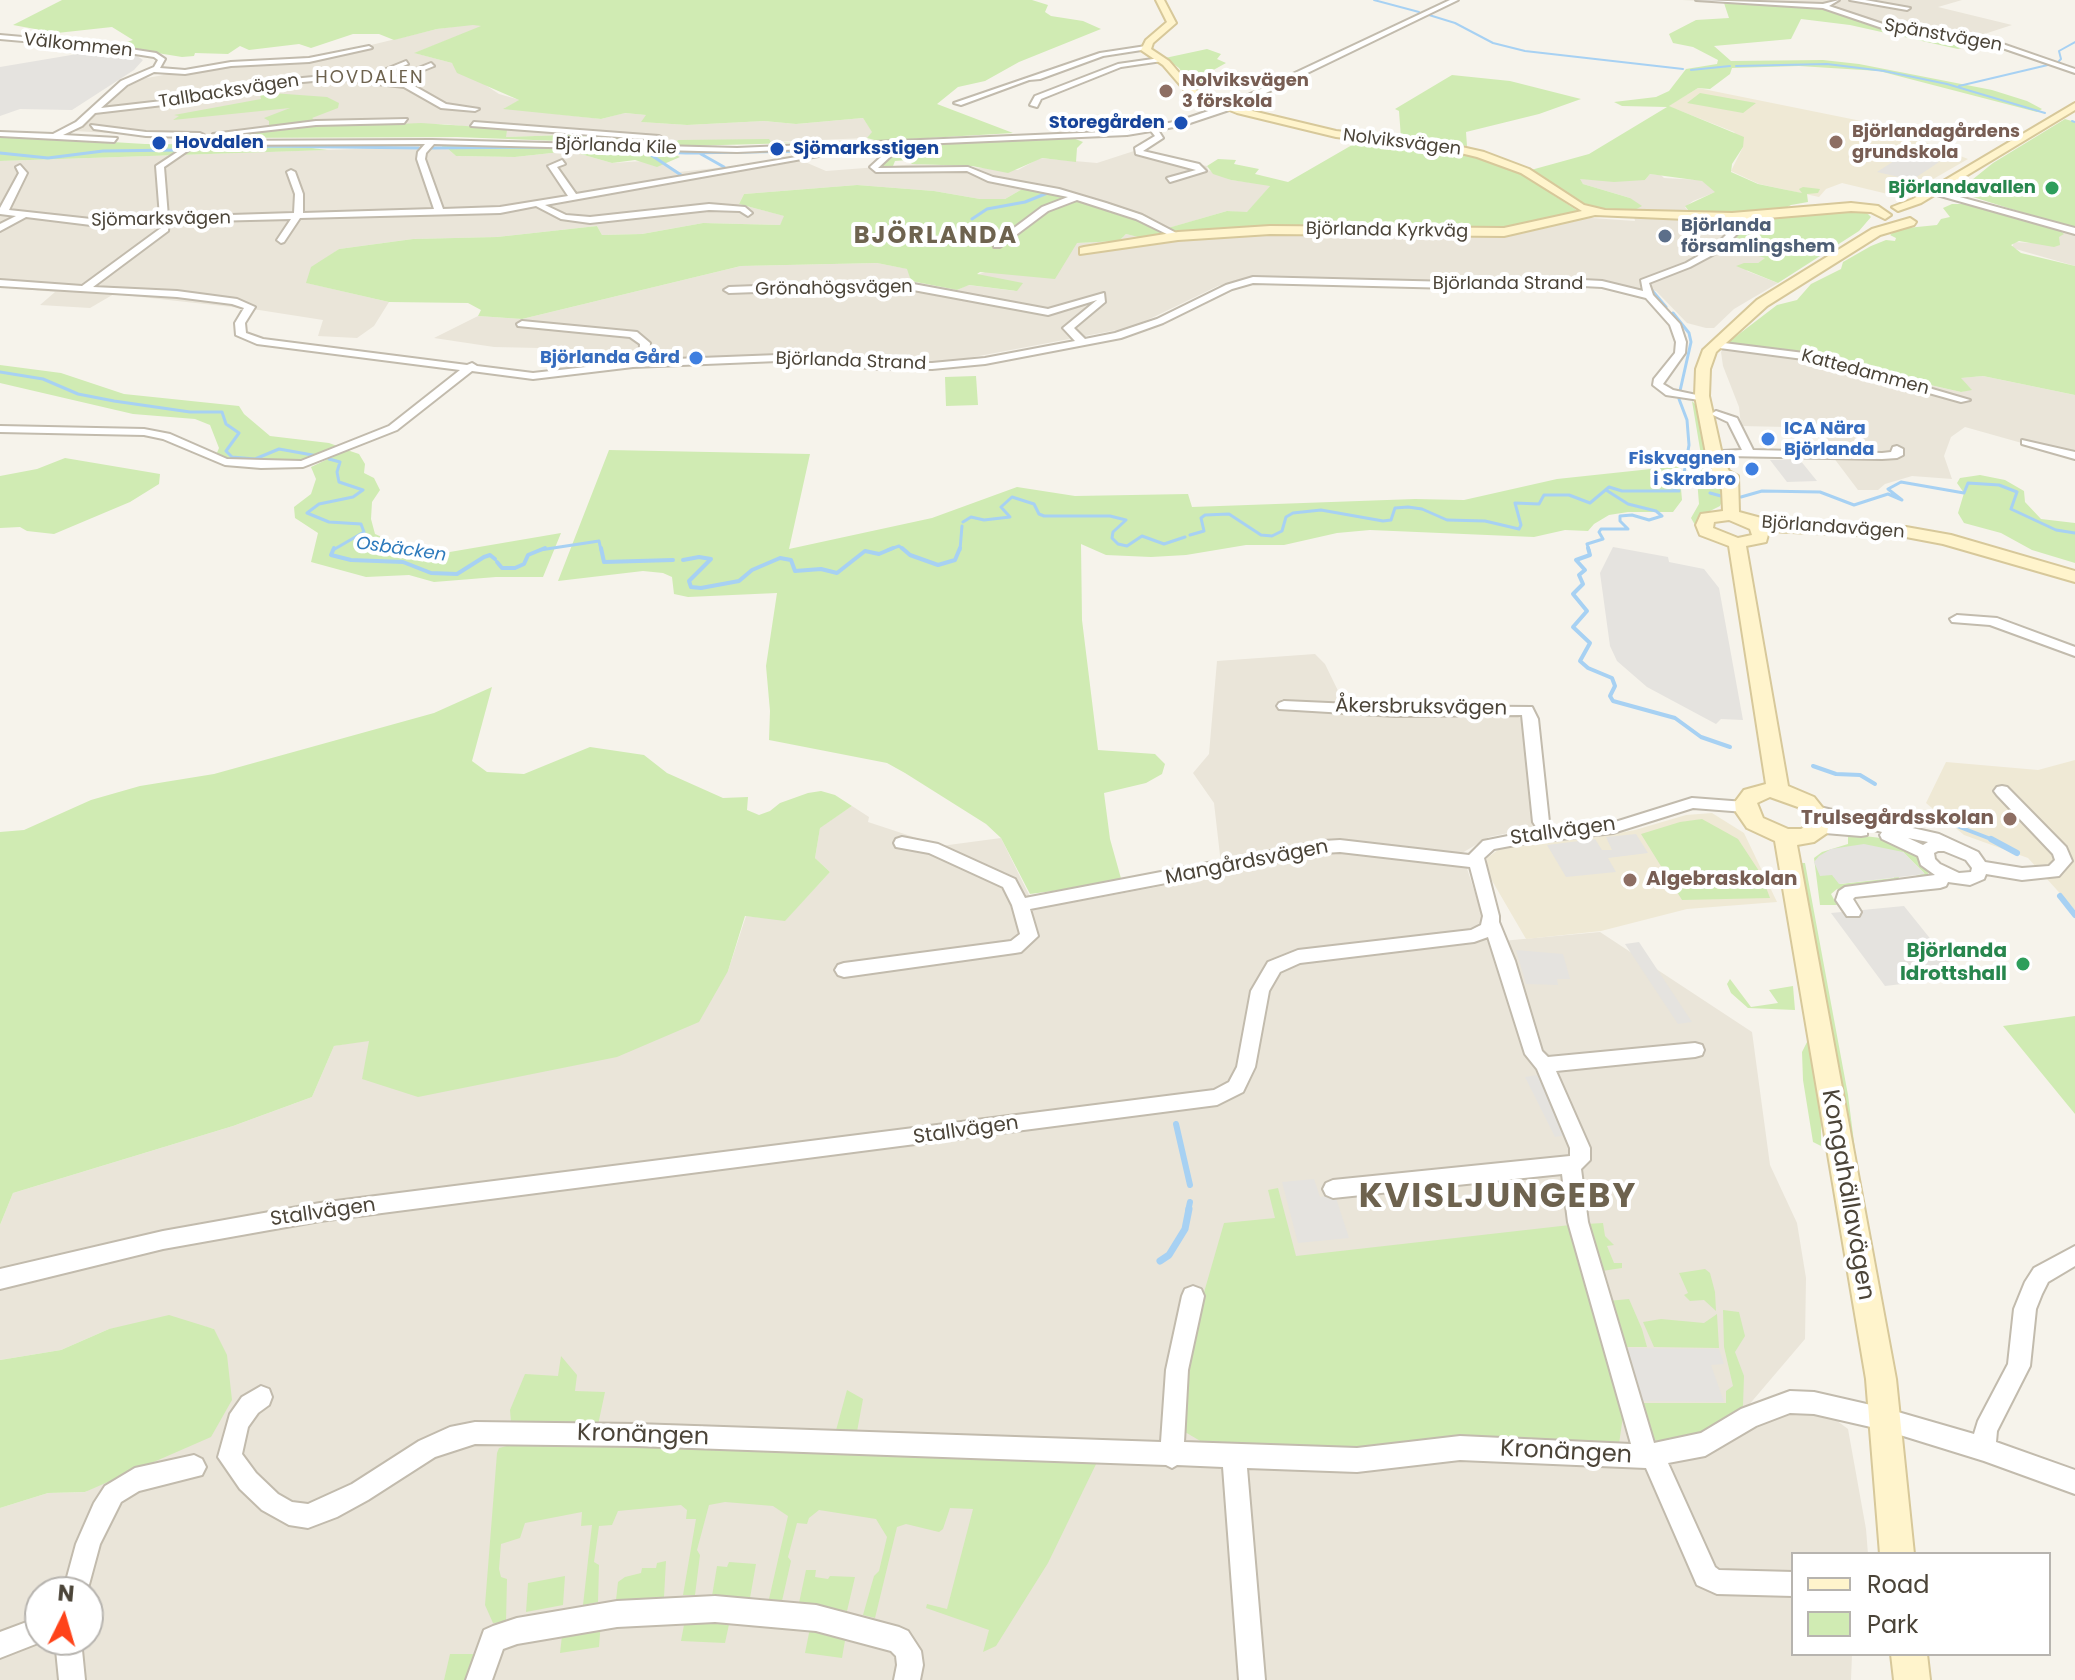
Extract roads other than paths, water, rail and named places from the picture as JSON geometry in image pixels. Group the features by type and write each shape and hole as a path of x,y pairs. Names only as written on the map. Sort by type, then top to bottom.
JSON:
{"street":[{"path":"958,103 1028,78 1039,78 1102,54 1146,48 1157,33 1172,23 1160,0"},
{"name":"Björlanda Kile","path":"0,134 813,151 1107,134 1153,129 1229,107 1455,0"},
{"path":"1699,0 1824,6 1836,0"},
{"name":"Spänstvägen","path":"1853,0 1876,6 1907,8"},
{"name":"Spänstvägen","path":"1824,6 1897,31 1986,40 2075,71"},
{"name":"Välkommen","path":"0,37 91,45 156,55 163,61 153,70 124,83 74,127 56,136"},
{"path":"153,70 185,72 231,64 309,60 369,48"},
{"name":"Nolviksvägen","path":"1146,48 1176,72 1190,91 1229,107 1344,136 1444,146 1480,154 1525,171 1580,207 1594,212 1732,217 1838,205 1890,211"},
{"path":"1034,105 1038,98 1120,65 1160,60"},
{"name":"Tallbacksvägen","path":"364,79 406,63"},
{"name":"Tallbacksvägen","path":"388,82 432,66 429,64"},
{"name":"Tallbacksvägen","path":"93,111 223,96 281,82 335,77 407,86 444,106 475,109"},
{"path":"1876,232 1890,211 1970,178 1987,161 2075,106"},
{"path":"94,127 197,139 316,123 404,121"},
{"path":"474,124 675,140 729,139"},
{"path":"1153,129 1160,136 1139,152 1196,166 1202,171 1170,180"},
{"path":"539,205 698,174 801,159 813,151 795,137 770,138"},
{"path":"84,289 163,231 167,225 160,166 197,139"},
{"path":"432,142 421,154 421,159 437,212"},
{"name":"Björlanda Kyrkväg","path":"813,151 878,151 888,155 874,167 876,170 968,169 991,179 1139,217 1178,236"},
{"path":"562,162 552,166 574,198"},
{"name":"Sjömarksvägen","path":"20,167 23,173 2,211 81,222 437,212 539,205"},
{"path":"281,240 298,216 299,194 291,172"},
{"path":"1924,217 1922,207 1938,192"},
{"path":"1938,192 2075,231"},
{"path":"997,245 1045,209 1074,198"},
{"path":"539,205 564,217 590,220 709,207 742,209 748,213"},
{"path":"1890,211 1924,217"},
{"path":"1890,211 1910,222"},
{"name":"Björlanda Kyrkväg","path":"1084,251 1178,236 1325,229 1504,232 1594,212"},
{"path":"0,228 25,214"},
{"path":"1732,217 1737,224 1734,232 1717,249 1644,282 1649,296 1675,324 1681,342 1680,353 1659,379 1658,385 1670,393 1709,406 1733,420 1750,455"},
{"path":"1731,515 1729,488 1709,406 1716,345 1762,303 1876,232 1924,217"},
{"name":"Björlanda Strand","path":"0,283 177,294 234,301 250,307 239,327 241,335 250,340 345,354 547,376 644,363 778,358 881,366 932,366 985,361 1084,344 1140,329 1229,287 1253,280 1435,285 1563,282 1602,284 1649,296"},
{"name":"Grönahögsvägen","path":"729,290 897,284 1048,312 1101,295 1102,300 1068,328 1084,344"},
{"path":"522,324 633,334 645,343 644,363"},
{"name":"Kattedammen","path":"1716,345 1812,357 1965,400"},
{"path":"0,429 144,432 166,436 225,462 303,464 393,428 472,366"},
{"path":"2026,442 2075,456"},
{"path":"1720,453 1882,456 1897,455 1897,449"},
{"path":"1731,515 1753,522 1761,531 1757,540 1737,543 1715,536 1706,531 1704,525 1711,516 1731,515"},
{"name":"Björlandavägen","path":"1753,522 1780,528 1884,529 1962,544 2075,577"},
{"name":"Björlandavägen","path":"1757,540 1878,536 1962,544 2075,583"},
{"path":"1737,543 1778,791"},
{"path":"1957,619 1992,621 2075,652"},
{"name":"Åkersbruksvägen","path":"1284,706 1395,711 1527,710 1531,719 1541,822 1548,835"},
{"path":"1817,820 1806,837 1785,837 1761,828 1750,818 1745,807 1752,795 1778,791 1800,798 1817,820 1886,835 1926,853 1930,864 1944,874 1970,879 1978,875 1980,867"},
{"path":"1817,820 1933,838 1972,856 1980,867 2022,874 2053,872 2064,861 2060,851 2002,791"},
{"name":"Stallvägen","path":"1476,862 1480,852 1499,841 1613,828 1692,803 1745,807"},
{"name":"Kongahällavägen","path":"1785,837 1881,1379 1897,1552"},
{"path":"844,970 1015,947 1029,936 1020,905 1009,883 932,848 902,843"},
{"name":"Mangårdsvägen","path":"1020,905 1332,846 1476,862"},
{"path":"1926,853 1934,846 1951,846"},
{"path":"1333,1189 1571,1165 1580,1160 1580,1148 1544,1065 1534,1054 1506,961 1491,924 1476,862"},
{"path":"1853,912 1844,900 1851,891 1940,882 1944,874"},
{"name":"Stallvägen","path":"0,1279 163,1240 320,1212 1217,1097 1229,1093 1242,1077 1254,1033 1260,991 1274,967 1311,955 1474,936 1489,929 1491,924"},
{"path":"1544,1065 1695,1050"},
{"path":"1571,1165 1578,1222 1649,1456 1706,1576 1717,1582 1791,1584"},
{"path":"1984,1449 1986,1429 2019,1366 2025,1309 2033,1289 2041,1275 2075,1255"},
{"path":"1172,1456 1177,1370 1193,1296"},
{"name":"Kronängen","path":"261,1397 250,1405 238,1422 230,1457 248,1481 270,1502 289,1513 308,1516 329,1509 360,1492 427,1449 475,1433 636,1435 1172,1456 1357,1460 1460,1448 1649,1456 1705,1444 1749,1417 1790,1402 1814,1403 1884,1419 1984,1449 2075,1482"},
{"path":"1234,1456 1252,1680"},
{"path":"79,1576 88,1544 113,1494 135,1480 194,1467"},
{"path":"479,1680 493,1639 517,1631 617,1614 715,1609 816,1618 899,1640 908,1651 910,1665 907,1680"},
{"path":"0,1645 24,1636"},
{"path":"70,1656 72,1680"},
{"path":"1909,1656 1912,1680"}],"waterway":[{"path":"1374,0 1419,12"},
{"path":"1429,15 1455,23 1493,43 1525,51 1683,69"},
{"path":"2058,62 2061,59 2059,51 2075,42"},
{"path":"1736,66 1827,64 1884,71 1947,84 2045,113"},
{"path":"1959,86 2052,64"},
{"path":"1691,70 1730,66"},
{"path":"193,149 266,146 419,148"},
{"path":"432,148 544,147 645,151"},
{"path":"0,153 48,158 103,151 179,150"},
{"path":"645,151 808,151"},
{"path":"645,151 681,175"},
{"path":"701,154 724,167"},
{"path":"972,219 987,209 1025,202 1050,192"},
{"path":"1650,288 1666,307"},
{"path":"1673,313 1689,333 1691,342 1680,391"},
{"name":"Osbäcken","path":"0,372 43,379 78,394 114,401 190,412 222,412 226,424 239,433 226,451 232,457 255,459 279,449 318,456"},
{"path":"1674,490 1683,479 1689,445 1687,420 1679,399"},
{"name":"Osbäcken","path":"329,459 340,462 337,472 339,482 363,490 353,497 319,504 307,513 329,522 361,524 364,532 333,550"},
{"name":"Osbäcken","path":"1741,497 1762,491 1820,492 1854,505 1888,494 1902,500 1888,489 1901,482 1964,493 1968,483 1999,485 2017,492 2011,509 2056,530 2075,533"},
{"name":"Osbäcken","path":"1190,535 1204,531 1201,518 1205,515 1229,514 1261,535 1272,536 1282,531 1286,517 1293,513 1321,510 1383,521 1391,520 1395,508 1408,507 1422,509 1447,520 1485,521 1519,529 1521,525 1515,503 1539,504 1544,495 1569,495 1590,503 1609,487 1622,491 1679,491"},
{"path":"1589,550 1587,544 1603,539 1599,532 1601,529 1628,529 1620,521 1620,516 1632,515 1649,520 1662,516 1656,511 1628,504 1606,490"},
{"name":"Osbäcken","path":"1710,493 1721,496"},
{"name":"Osbäcken","path":"963,522 971,517 984,520 1010,517 1001,507 1012,497 1034,504 1039,514 1044,516 1110,516 1126,520 1113,532 1112,538 1118,544 1127,546 1142,536 1164,544 1185,537"},
{"name":"Osbäcken","path":"960,550 962,526"},
{"name":"Osbäcken","path":"540,550 599,541 601,550"},
{"name":"Osbäcken","path":"890,549 899,546 904,550"},
{"name":"Osbäcken","path":"540,550 545,548"},
{"name":"Osbäcken","path":"601,548 604,562 673,560"},
{"name":"Osbäcken","path":"902,548 910,555 938,565 955,560 960,548"},
{"path":"1588,548 1590,555 1576,560 1585,570 1579,575 1583,584 1573,594 1587,611 1573,627 1590,643 1580,661 1588,668 1612,678 1615,686 1610,696 1613,701 1675,718 1701,737 1730,747"},
{"name":"Osbäcken","path":"683,560 699,557 711,559 689,581 691,587 701,588 739,581 752,570 780,558 791,560 795,571 821,569 837,573 865,551 879,554 890,549"},
{"name":"Osbäcken","path":"333,550 331,555 351,560 403,562 431,573 457,574 484,557 490,555 495,559"},
{"name":"Osbäcken","path":"497,562 502,568 515,568 524,564 528,555 540,550"},
{"path":"1813,766 1836,774 1860,775 1875,784"},
{"path":"1931,816 1992,839"},
{"path":"1992,839 1996,841"},
{"path":"1992,839 2017,853"},
{"path":"2060,896 2075,915"},
{"path":"1176,1124 1190,1185"},
{"path":"1188,1211 1190,1202"},
{"path":"1160,1261 1169,1255 1185,1229 1189,1209"}],"place":[{"name":"Nolviksvägen 3 förskola","path":"1166,91"},
{"name":"Storegården","path":"1181,123"},
{"name":"Björlandagårdens grundskola","path":"1836,142"},
{"name":"Hovdalen","path":"159,143"},
{"name":"Sjömarksstigen","path":"777,149"},
{"name":"Björlandavallen","path":"2052,188"},
{"name":"Björlanda församlingshem","path":"1665,236"},
{"name":"Björlanda Gård","path":"696,358"},
{"name":"ICA Nära Björlanda","path":"1768,439"},
{"name":"Fiskvagnen i Skrabro","path":"1752,469"},
{"name":"Trulsegårdsskolan","path":"2010,819"},
{"name":"Algebraskolan","path":"1630,880"},
{"name":"Björlanda Idrottshall","path":"2023,964"}],"district":[{"name":"HOVDALEN","path":"370,78"},
{"name":"BJÖRLANDA","path":"936,237"},
{"name":"KVISLJUNGEBY","path":"1498,1198"}]}
